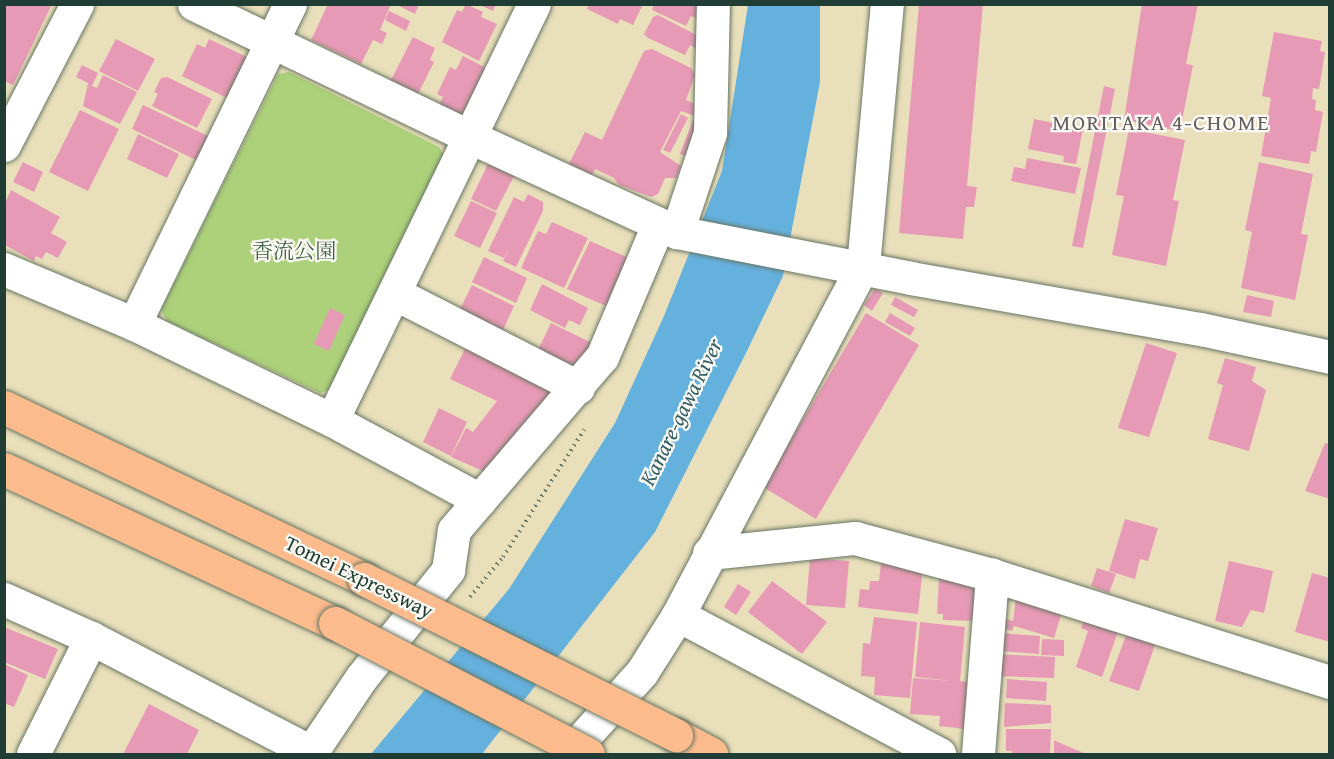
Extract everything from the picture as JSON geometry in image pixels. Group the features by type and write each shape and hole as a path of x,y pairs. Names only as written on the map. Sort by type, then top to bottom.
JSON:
{"highway":[{"name":"Tomei Expressway","path":"4,406 364,579 711,754"},
{"path":"4,469 335,623 588,754"}],"street":[{"path":"4,146 77,4"},
{"path":"195,4 470,137 675,230 1329,357"},
{"path":"134,324 290,4"},
{"path":"332,420 534,4"},
{"path":"4,599 90,638 310,753 361,678 448,570 454,530 602,357 675,230 710,133 713,4"},
{"path":"568,754 642,672 678,615 854,265 887,4"},
{"path":"4,269 134,324 332,420 480,500"},
{"path":"394,293 578,387"},
{"path":"709,553 855,538 992,575 1329,682"},
{"path":"978,754 992,575"},
{"path":"678,615 939,754"},
{"path":"33,754 90,638"}],"path":[{"path":"466,603 503,557 586,427"}],"green space":[{"name":"香流公園","path":"289,72 439,147 444,155 330,390 320,393 167,321 161,310 278,74"}],"water":[{"name":"Kanare-gawa River","path":"748,5 820,5 820,82 783,276 746,353 655,532 482,754 371,754 509,589 615,423 664,316 722,171"}],"building":[{"path":"4,4 52,4 13,85 4,81"},
{"path":"328,4 391,4 380,30 387,33 382,44 373,40 361,64 311,40"},
{"path":"395,4 419,4 415,14"},
{"path":"466,4 483,12 481,17 497,24 479,61 442,42 457,10 462,12"},
{"path":"478,4 496,4 493,11"},
{"path":"589,4 643,4 633,25 620,19 618,24 587,9"},
{"path":"654,4 703,4 699,20 691,16 686,26 652,10"},
{"path":"919,4 983,4 967,186 977,187 974,207 966,207 963,239 899,233"},
{"path":"1142,4 1198,4 1186,64 1193,65 1180,131 1124,120"},
{"path":"389,11 410,21 406,31 385,20"},
{"path":"658,15 704,39 699,50 690,45 685,55 648,38 644,34 653,17"},
{"path":"1274,32 1322,41 1320,51 1325,52 1319,89 1313,88 1312,99 1316,100 1315,110 1323,112 1316,152 1311,151 1309,164 1261,156 1271,98 1262,96"},
{"path":"413,37 435,48 430,60 434,62 417,96 390,82"},
{"path":"116,39 155,59 138,91 99,71"},
{"path":"209,39 247,57 227,98 182,76 197,44 205,48"},
{"path":"652,49 691,68 695,75 686,100 697,105 695,116 681,111 660,152 681,166 676,178 665,178 658,194 651,197 619,185 614,178 595,169 592,175 569,164 585,132 602,140 644,51"},
{"path":"463,56 492,71 462,119 438,106 443,97 437,94 450,67 456,70"},
{"path":"82,65 98,73 92,86 97,88 103,75 137,92 120,124 83,106 88,83 76,77"},
{"path":"167,77 212,99 197,128 152,106 158,94 154,92 161,78"},
{"path":"1104,86 1115,89 1083,248 1072,246"},
{"path":"143,105 212,138 200,162 132,129"},
{"path":"80,110 119,129 88,191 49,172"},
{"path":"681,114 688,118 670,153 663,150"},
{"path":"1034,119 1083,129 1076,164 1063,162 1064,156 1028,149"},
{"path":"693,120 702,123 689,157 680,154"},
{"path":"1129,129 1185,140 1173,200 1179,201 1166,266 1112,255 1124,196 1116,195"},
{"path":"138,134 179,154 167,178 127,159"},
{"path":"1027,158 1081,168 1075,194 1011,181 1014,167 1025,169"},
{"path":"23,162 43,172 34,192 13,182"},
{"path":"1259,162 1313,174 1301,234 1308,235 1295,300 1241,288 1252,232 1245,230"},
{"path":"488,164 514,176 496,211 471,199"},
{"path":"11,190 60,217 51,233 67,242 58,258 46,252 42,259 36,256 34,261 5,245 5,203"},
{"path":"528,194 543,202 543,211 516,267 503,261 512,244 504,258 488,251 514,197 524,202"},
{"path":"471,201 497,213 480,248 454,236"},
{"path":"552,222 588,238 564,288 521,268 538,231 546,234"},
{"path":"590,241 631,259 613,309 567,289"},
{"path":"484,257 527,278 516,303 472,282"},
{"path":"542,284 588,308 580,325 569,320 565,328 530,310"},
{"path":"472,285 514,306 502,332 459,311"},
{"path":"875,289 883,293 872,311 864,305"},
{"path":"1247,295 1274,301 1271,317 1243,312"},
{"path":"895,297 918,310 914,317 891,305"},
{"path":"330,308 345,315 329,351 314,344"},
{"path":"866,313 919,345 816,519 763,487"},
{"path":"890,313 915,328 910,336 885,322"},
{"path":"551,323 598,346 590,363 579,357 573,368 538,350"},
{"path":"469,341 529,372 559,402 492,475 451,457 466,428 473,432 497,401 450,379"},
{"path":"1146,343 1177,353 1149,437 1118,428"},
{"path":"1225,358 1256,367 1252,381 1266,390 1249,451 1208,439 1223,385 1217,383"},
{"path":"439,408 467,422 451,456 423,442"},
{"path":"1325,443 1330,444 1330,499 1305,491"},
{"path":"1125,519 1158,528 1148,561 1140,559 1135,579 1109,571"},
{"path":"882,552 924,557 918,614 858,607 860,589 869,590 870,581 879,581"},
{"path":"810,558 849,561 845,608 806,605"},
{"path":"1229,561 1273,571 1264,613 1251,610 1242,627 1215,621"},
{"path":"1097,568 1116,574 1109,593 1091,586"},
{"path":"1312,573 1330,578 1330,642 1295,632"},
{"path":"976,574 975,621 943,620 943,614 937,614 939,578"},
{"path":"772,581 827,622 802,654 748,612"},
{"path":"738,584 751,592 736,615 724,607"},
{"path":"1017,591 1064,605 1054,638 1014,626 1012,631 996,626 999,617 1013,621"},
{"path":"1089,607 1122,620 1102,677 1076,667 1088,631 1081,628"},
{"path":"874,617 917,622 910,698 874,695 875,677 861,676 863,643 870,644"},
{"path":"920,622 965,627 960,681 968,682 965,729 939,726 940,716 910,714 913,678 954,681 915,677"},
{"path":"4,627 58,649 45,679 4,662"},
{"path":"1128,630 1157,639 1139,691 1109,681"},
{"path":"999,633 1040,636 1039,654 998,651"},
{"path":"1042,639 1064,640 1064,656 1041,655"},
{"path":"995,654 1055,657 1054,678 994,676"},
{"path":"4,664 28,675 14,707 4,703"},
{"path":"1007,679 1047,682 1046,701 1006,698"},
{"path":"1005,703 1051,705 1051,723 1004,727"},
{"path":"149,704 199,730 187,754 123,754"},
{"path":"1006,729 1051,729 1050,754 1012,754 1012,751 1006,751"},
{"path":"1054,740 1060,743 1086,754 1054,754"}],"district":[{"name":"MORITAKA 4-CHOME","path":"1161,123"}]}
